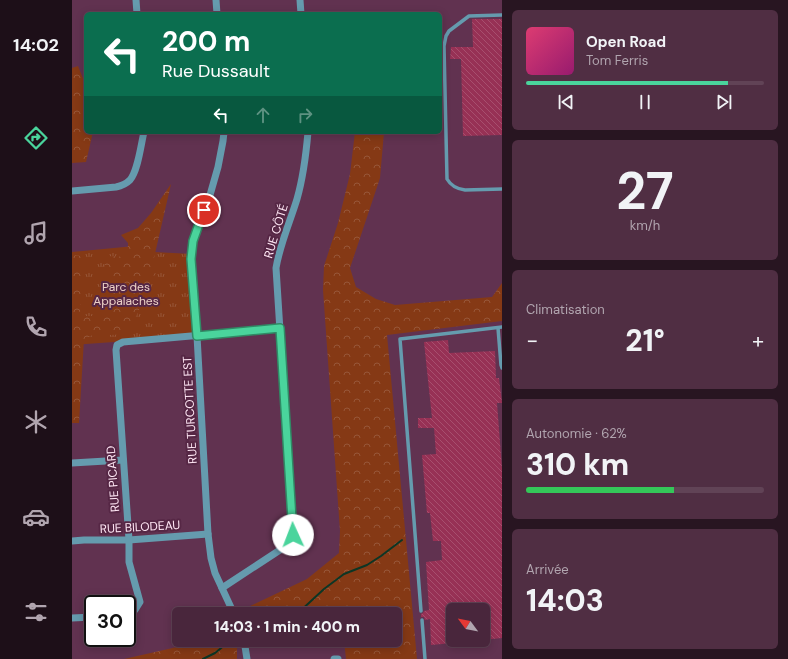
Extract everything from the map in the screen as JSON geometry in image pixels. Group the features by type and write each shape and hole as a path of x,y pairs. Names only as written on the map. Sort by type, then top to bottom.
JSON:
{"street":[{"path":"136,0 137,12"},
{"path":"216,0 217,12"},
{"path":"300,0 301,12"},
{"path":"72,191 116,187 129,181 134,175 144,134"},
{"name":"RUE TURCOTTE EST","path":"224,134 218,167 210,195 193,241 191,259 197,336 208,534 211,558 215,573 231,607"},
{"name":"RUE CÔTÉ","path":"222,588 286,546 293,535 276,268 298,193 308,134"},
{"path":"197,336 280,328"},
{"name":"RUE PICARD","path":"136,608 140,602 129,562 129,540 116,350 118,345 123,342 197,336"},
{"path":"72,463 123,460"},
{"name":"RUE BILODEAU","path":"72,541 129,540 208,534"},
{"path":"72,618 84,617"},
{"path":"245,647 247,659"}],"lane":[{"path":"502,15 469,16 448,31 444,46 447,179 449,183 459,189 502,189"},
{"path":"421,611 400,339 500,327 500,365 502,368"},
{"path":"422,620 425,659"}],"green space":[{"path":"78,66 84,81 84,134 93,134 86,162 72,163 72,68"},
{"path":"355,134 384,134 380,178 350,268 356,287 376,299 395,305 492,297 502,283 502,321 387,335 417,659 346,659 345,647 402,647 402,607 248,607 307,579 339,553 340,531 323,290 324,266 338,223 350,174"},
{"path":"171,184 154,258 162,259 128,334 93,335 84,339 79,423 72,423 72,255 82,256 80,316 103,316 105,256 128,257 128,243 121,235 138,228 151,213"},
{"name":"Parc des Appalaches","path":"156,244 154,252 192,254 197,336 72,345 72,252"},
{"path":"177,647 237,647 237,659 124,659"}],"building":[{"path":"472,19 502,19 502,135 463,136 461,59 450,59 451,47 473,47"},
{"path":"448,340 449,353 495,351 496,378 499,378 502,403 497,403 502,469 502,638 490,639 490,603 446,603 446,644 431,645 430,619 425,620 424,617 421,617 421,614 424,611 429,610 426,562 442,560 441,541 433,541 430,513 427,513 422,455 436,454 434,428 418,428 418,418 432,418 424,342"}],"waterway":[{"path":"305,607 324,589 344,574 367,565 402,540"},
{"path":"203,659 215,653 222,647"}],"route":[{"path":"204,210 193,241 191,259 197,336 280,328 293,535"}]}
